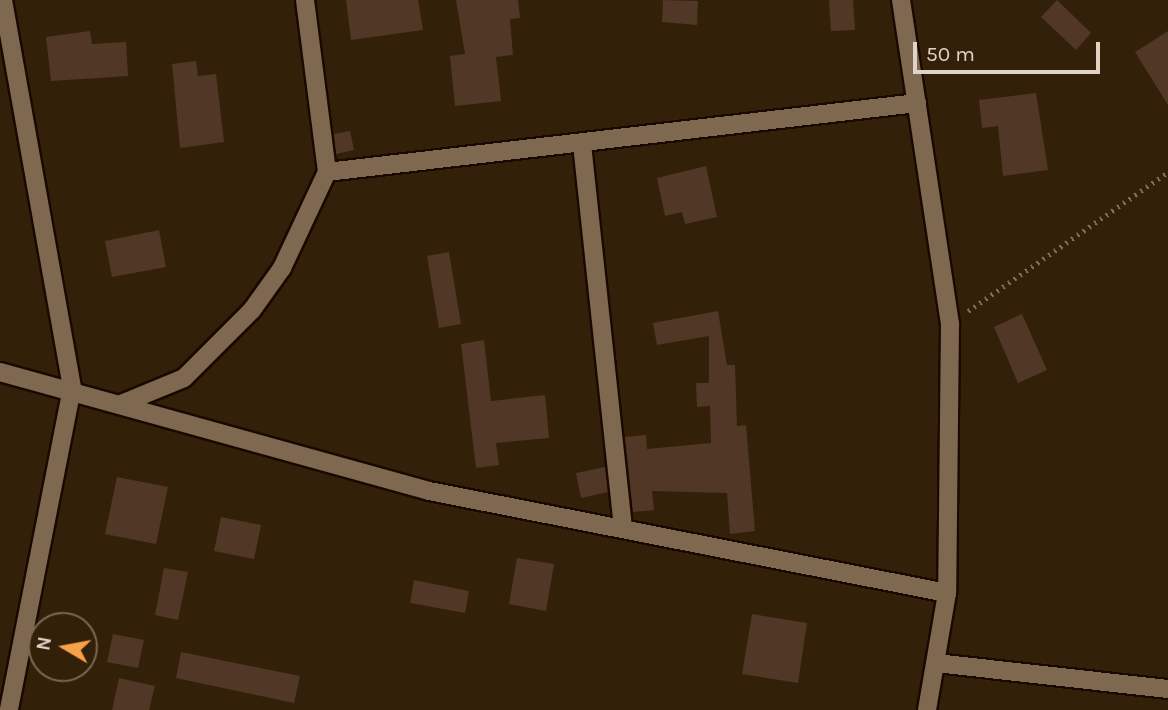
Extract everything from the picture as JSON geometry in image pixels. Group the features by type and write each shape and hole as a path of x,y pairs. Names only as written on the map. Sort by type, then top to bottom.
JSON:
{"street":[{"path":"3,0 72,388 9,710"},
{"path":"121,404 184,378 252,310 282,268 327,172 305,0"},
{"path":"901,0 950,324 947,593 927,710"},
{"path":"327,172 917,103"},
{"path":"582,144 623,528"},
{"path":"0,372 72,388 429,491 947,593"},
{"path":"936,663 1168,689"}],"path":[{"path":"950,324 1168,172"}],"building":[{"path":"346,0 418,0 423,30 351,40"},
{"path":"456,0 518,0 520,18 510,19 513,55 496,57 501,101 455,106 450,56 465,54"},
{"path":"663,0 698,1 697,25 662,22"},
{"path":"829,0 853,0 855,30 831,31"},
{"path":"1057,0 1091,33 1076,50 1041,17"},
{"path":"90,31 92,44 126,42 128,76 51,81 46,37"},
{"path":"1168,31 1168,105 1135,52"},
{"path":"196,61 198,76 216,74 224,142 180,148 172,64"},
{"path":"1036,93 1048,170 1003,176 998,126 982,128 979,100"},
{"path":"350,131 354,150 336,154 334,134"},
{"path":"706,166 717,217 685,224 682,212 665,216 657,178"},
{"path":"159,230 166,267 112,277 105,241"},
{"path":"449,252 461,324 439,328 427,256"},
{"path":"718,311 727,365 735,365 737,426 746,425 755,531 730,534 727,493 652,491 654,510 633,512 625,437 646,435 647,449 711,443 710,406 697,407 696,383 709,383 709,336 657,345 653,323"},
{"path":"1022,314 1047,370 1018,383 994,327"},
{"path":"484,340 491,401 545,395 549,438 496,443 499,465 476,468 461,344"},
{"path":"605,467 608,492 581,498 576,473"},
{"path":"117,477 168,487 156,544 105,534"},
{"path":"221,517 261,525 254,559 214,551"},
{"path":"517,558 554,564 546,611 509,604"},
{"path":"164,568 188,572 178,620 155,615"},
{"path":"414,580 469,591 465,613 410,603"},
{"path":"752,614 807,623 798,683 742,674"},
{"path":"113,634 144,640 138,668 107,662"},
{"path":"181,652 300,676 294,703 176,678"},
{"path":"119,678 155,686 149,710 112,710"}]}
